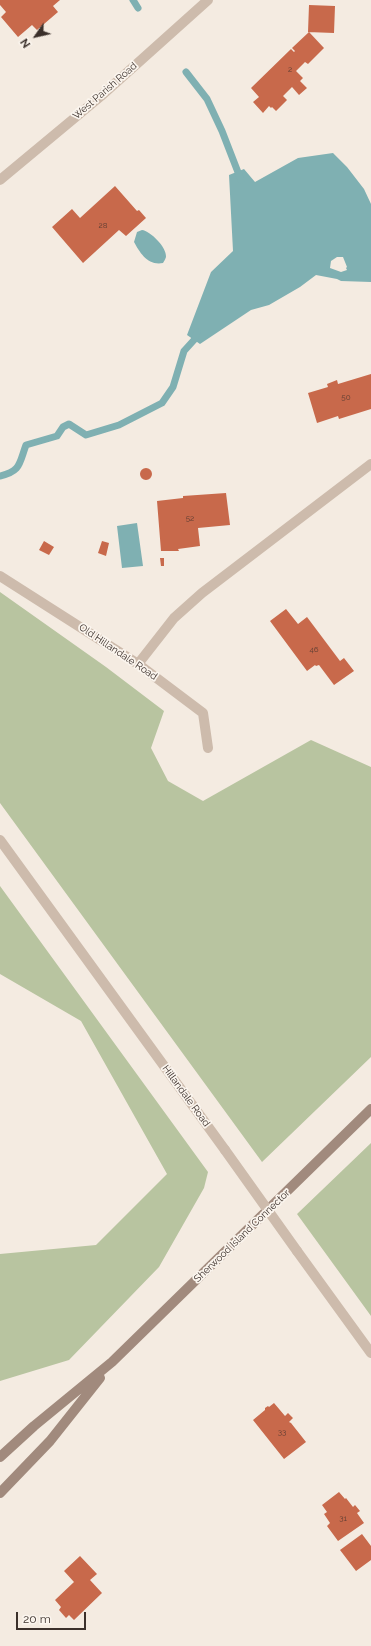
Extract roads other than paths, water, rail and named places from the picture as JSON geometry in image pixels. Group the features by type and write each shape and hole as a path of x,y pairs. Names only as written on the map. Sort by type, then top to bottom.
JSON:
{"main road":[{"name":"Sherwood Island Connector","path":"0,1457 34,1426 112,1362 371,1109"},
{"name":"Sherwood Island Connector","path":"0,1494 50,1441 112,1362"}],"street":[{"name":"West Parish Road","path":"0,180 101,96 208,0"},
{"path":"138,664 174,618 202,593 371,464"},
{"name":"Old Hillandale Road","path":"0,576 138,664 203,714 208,748"},
{"name":"Hillandale Road","path":"0,840 226,1150 371,1353"}],"water":[{"path":"333,153 347,167 364,189 371,204 371,282 341,281 316,275 300,287 269,305 251,310 200,344 187,335 211,272 233,251 229,175 244,169 255,182 298,158","holes":["337,257 343,257 347,270 341,272 330,268 331,261"]},
{"path":"142,230 149,233 161,244 166,253 163,263 153,263 149,261 139,250 134,242 137,232"},
{"path":"137,523 143,566 122,568 117,526"}],"waterway":[{"path":"133,0 138,8"},
{"path":"186,72 207,99 222,131 241,180"},
{"path":"0,476 16,469 26,445 57,436 63,427 69,424 86,435 119,425 162,403 173,387 184,351 194,340 197,332"}]}
